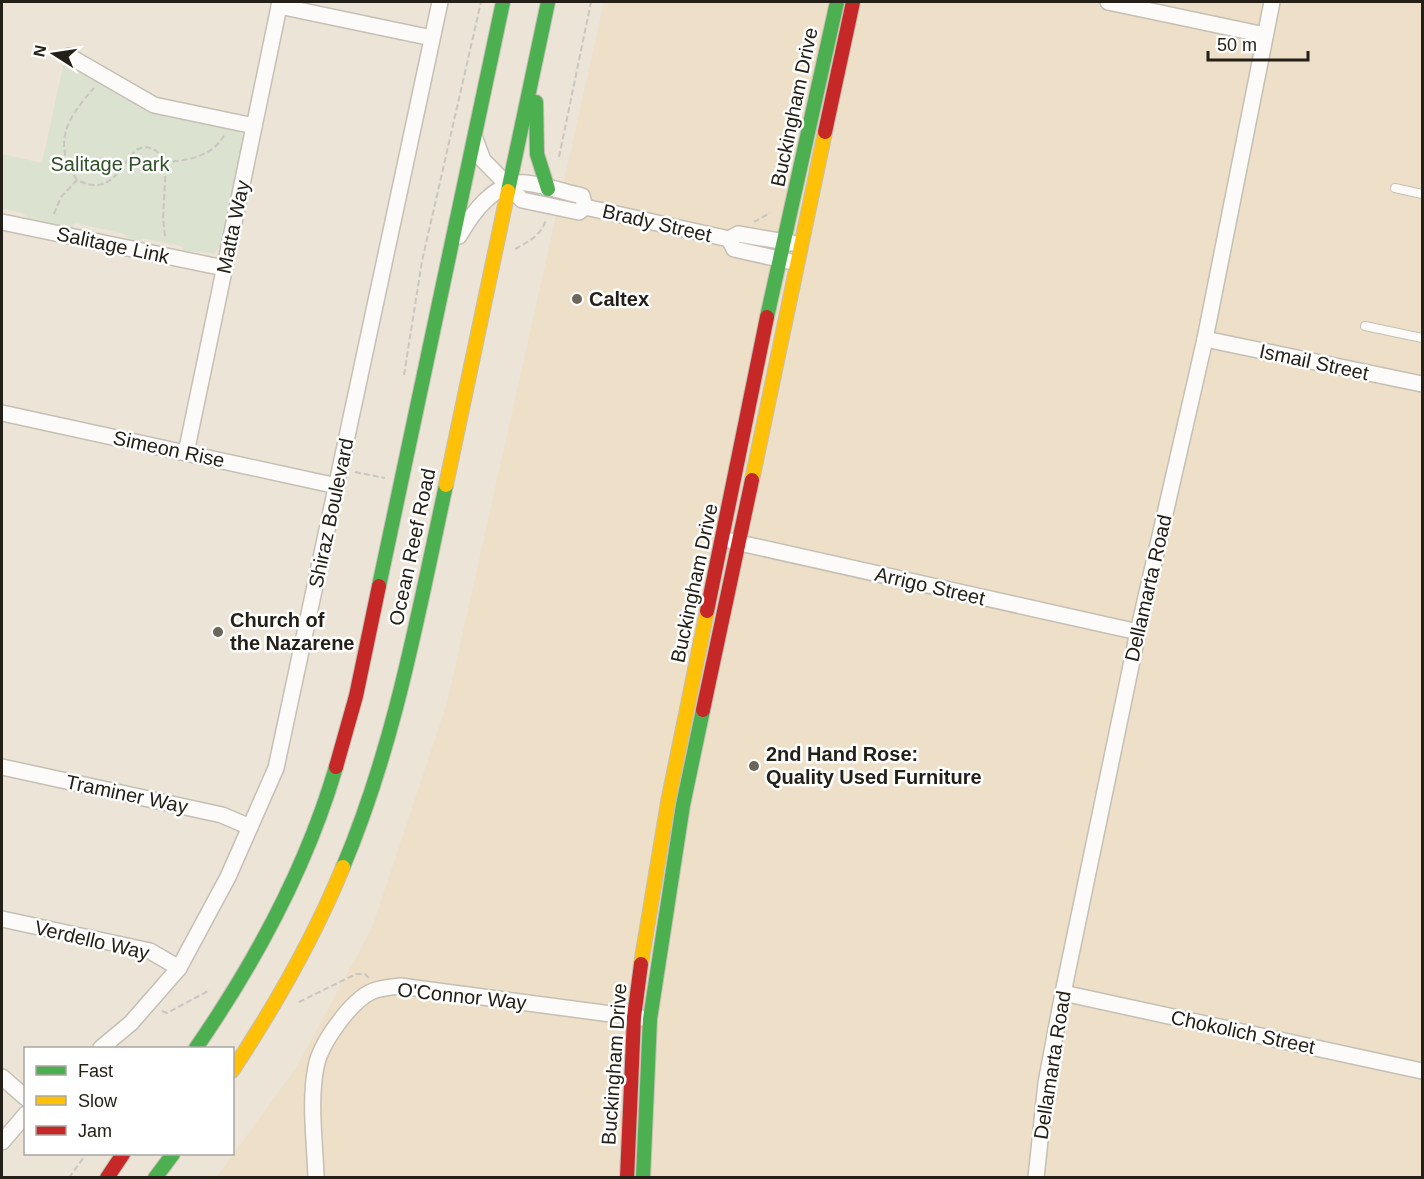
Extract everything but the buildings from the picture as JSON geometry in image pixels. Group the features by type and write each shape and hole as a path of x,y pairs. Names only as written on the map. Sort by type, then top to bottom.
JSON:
{"main road":[{"name":"Ocean Reef Road","path":"197,1047 254,956 295,876 325,802 356,696 503,2"},
{"name":"Ocean Reef Road","path":"234,1068 278,1001 308,943 364,818 400,700 548,2"},
{"name":"Buckingham Drive","path":"627,1178 634,1017 646,925 668,802 779,259 785,241 837,2"},
{"name":"Buckingham Drive","path":"643,1178 650,1019 662,928 683,805 796,262 853,2"},
{"path":"535,61 537,154 548,189"},
{"path":"107,1178 122,1155"},
{"path":"155,1178 172,1155"}],"street":[{"name":"Shiraz Boulevard","path":"102,1047 131,1023 179,968 228,877 276,768 440,2"},
{"path":"1108,2 1265,35"},
{"name":"Dellamarta Road","path":"1036,1178 1046,1083 1063,993 1138,632 1205,339 1272,2"},
{"path":"279,4 432,38"},
{"name":"Matta Way","path":"186,453 279,4"},
{"path":"69,56 154,105 254,126"},
{"name":"Brady Street","path":"474,135 483,160 522,200 579,212 585,207"},
{"name":"Brady Street","path":"508,187 525,183 582,196 585,207"},
{"path":"448,257 477,209 492,194 508,187"},
{"name":"Brady Street","path":"585,207 729,239 738,234 800,245"},
{"name":"Salitage Link","path":"2,222 224,268"},
{"name":"Brady Street","path":"729,239 734,249 796,262"},
{"name":"Ismail Street","path":"1205,339 1422,384"},
{"name":"Simeon Rise","path":"2,413 337,486"},
{"name":"Arrigo Street","path":"723,539 1138,632"},
{"name":"Traminer Way","path":"2,767 222,815 250,827"},
{"name":"Verdello Way","path":"2,919 150,951 179,968"},
{"name":"O'Connor Way","path":"316,1178 314,1098 316,1065 328,1038 348,1011 376,990 400,986 650,1019"},
{"name":"Chokolich Street","path":"1063,993 1422,1071"},
{"path":"2,1077 24,1096"},
{"path":"2,1142 24,1116"}],"lane":[{"path":"1395,188 1422,194"},
{"path":"1365,326 1422,338"}],"path":[{"path":"402,386 422,261 481,2"},
{"path":"558,159 591,2"},
{"path":"99,83 74,111 65,134 64,152 69,169 77,180 89,186 108,182 136,150 142,147 158,151 166,162 163,219 165,236"},
{"path":"166,162 192,159 204,153 220,143 226,129"},
{"path":"54,214 61,197 77,180"},
{"path":"750,223 766,217 784,203 793,205"},
{"path":"515,249 517,240"},
{"path":"381,489 383,477"},
{"path":"299,1002 356,974 365,974 376,990"},
{"path":"148,1004 166,1013 213,989 207,999"},
{"path":"69,1178 85,1155"}],"shaded area":[{"path":"604,2 1422,2 1422,1177 216,1178 296,1068 372,928 447,703"}],"green space":[{"name":"Salitage Park","path":"64,62 151,111 239,130 244,140 226,240 214,253 185,251 181,246 143,238 137,241 129,239 125,234 76,223 71,228 28,218 23,213 2,208 2,154 42,163"}],"traffic: fast":[{"path":"379,586 503,2"},
{"path":"508,191 548,2"},
{"path":"767,317 837,2"},
{"path":"536,102 537,154 548,189"},
{"path":"343,867 377,774 404,678 446,485"},
{"path":"643,1178 650,1019 683,805 703,710"},
{"path":"197,1047 239,982 277,913 310,842 336,767"},
{"path":"155,1178 172,1155"}],"traffic: slow":[{"path":"752,480 825,132"},
{"path":"446,485 508,191"},
{"path":"641,964 668,802 707,611"},
{"path":"234,1068 292,972 319,921 343,867"}],"traffic: jam":[{"path":"825,132 853,2"},
{"path":"707,611 767,317"},
{"path":"703,710 752,480"},
{"path":"336,767 356,696 379,586"},
{"path":"627,1178 634,1017 641,964"},
{"path":"107,1178 122,1155"}],"place":[{"name":"Caltex","path":"577,299"},
{"name":"Church of the Nazarene","path":"218,632"},
{"name":"2nd Hand Rose: Quality Used Furniture","path":"754,766"}]}
